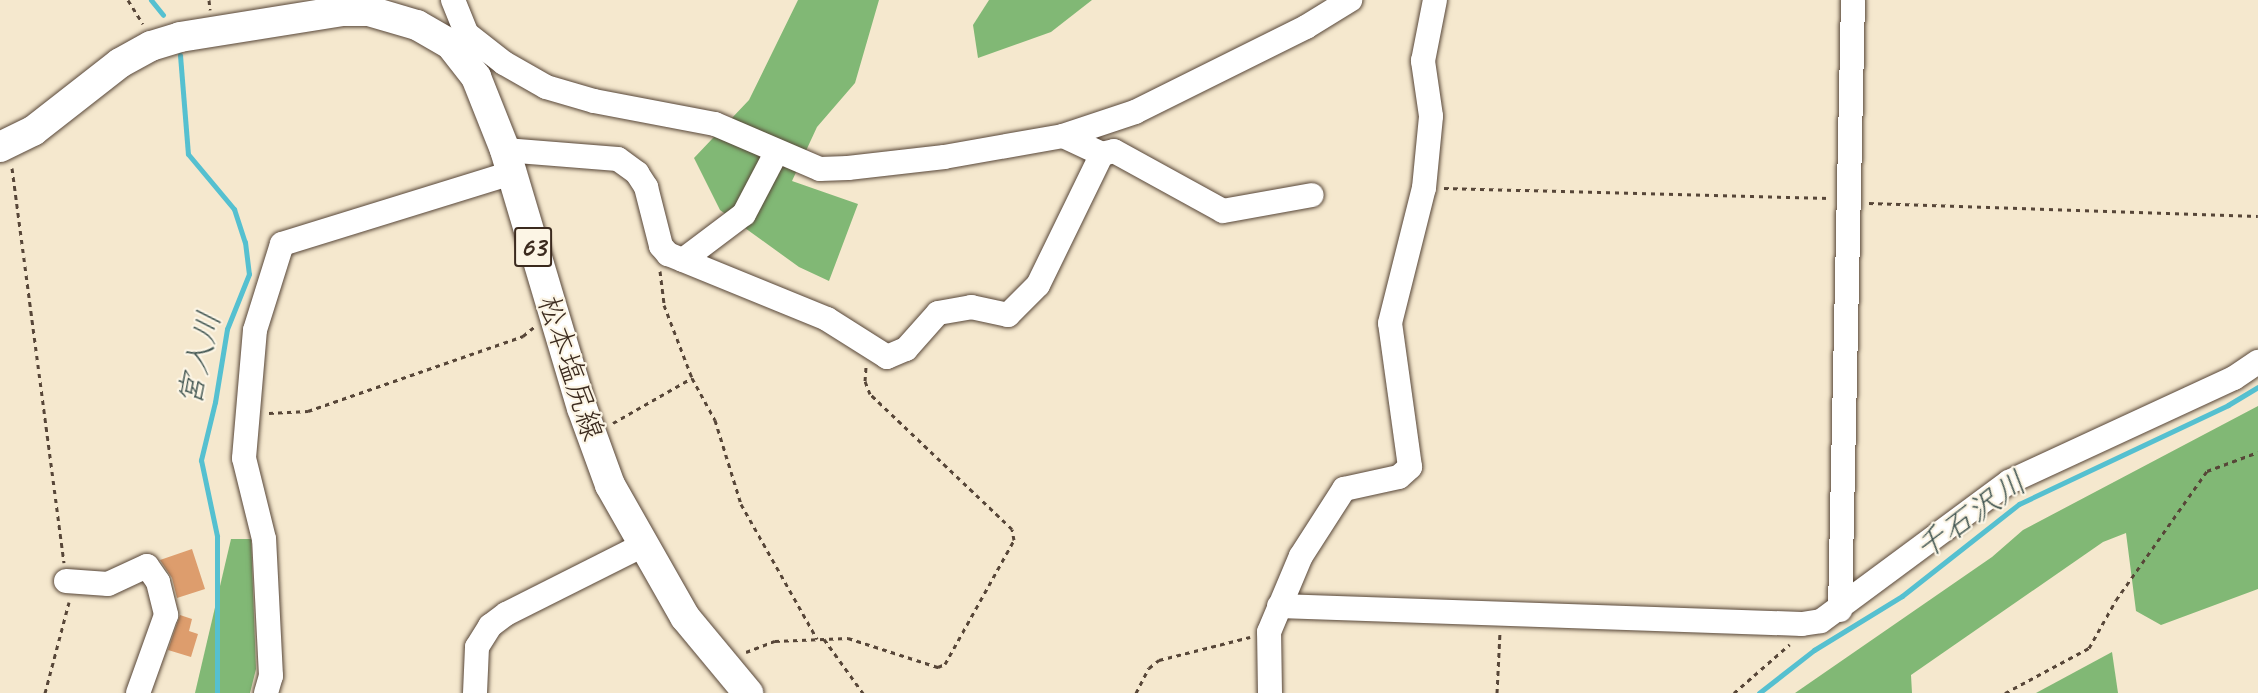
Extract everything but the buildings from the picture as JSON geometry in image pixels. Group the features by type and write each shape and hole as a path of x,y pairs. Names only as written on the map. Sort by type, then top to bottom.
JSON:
{"main road":[{"name":"松本塩尻線","path":"5,146 33,131 120,63 151,46 211,30 370,6 459,39 508,161 592,436 610,485 641,546 685,617 748,693"}],"street":[{"path":"453,0 459,39 546,87 594,101 715,124 776,153 820,169 945,157 1063,136 1135,112 1306,27 1350,0"},
{"path":"1270,693 1269,632 1301,556 1344,489 1399,477 1410,467 1390,323 1424,188 1431,116 1423,61 1435,0"},
{"path":"1840,610 1853,0"},
{"path":"1063,136 1102,154 1113,151 1223,211 1312,195"},
{"path":"675,257 744,214 776,153"},
{"path":"266,693 271,676 264,539 244,458 255,330 268,277 282,244 508,161 618,159 637,173 646,187 661,246 675,257 827,319 887,357 906,349 938,313 951,307 971,307 995,315 1008,315 1016,309 1038,285 1102,154"},
{"path":"1279,606 1802,624 1821,621 1840,610 2009,482 2234,378 2258,362"},
{"path":"475,693 477,647 490,626 506,614 641,546"},
{"path":"66,581 108,584 147,566 158,582 166,615 138,693"}],"path":[{"path":"128,0 143,24 151,46"},
{"path":"5,146 69,602 45,693"},
{"path":"1424,188 1849,200 2258,216"},
{"path":"675,257 660,268 660,287 692,378 715,420 741,504 817,639"},
{"path":"246,414 308,411 377,388 457,355 522,336 553,312"},
{"path":"724,665 756,647 775,641 848,638 926,665 945,664 1014,540 1012,529 870,394 864,370 873,348"},
{"path":"592,436 692,378"},
{"path":"2005,693 2089,648 2116,600 2207,471 2258,452"},
{"path":"1497,693 1500,614"},
{"path":"1734,693 1786,651 1802,624"},
{"path":"1136,693 1149,668 1159,660 1269,632"},
{"path":"824,639 863,693"}],"green space":[{"path":"798,0 879,0 855,83 817,127 792,181 858,204 829,281 799,267 720,210 694,158 749,100"},
{"path":"989,0 1092,0 1051,32 978,58 973,25"},
{"path":"2258,406 2258,589 2161,625 2136,611 2126,533 2103,542 1911,675 1912,693 1795,693 1992,557 2023,530"},
{"path":"231,539 251,539 256,669 250,693 195,693"},
{"path":"2112,652 2118,693 2036,693"}],"waterway":[{"name":"宮入川","path":"151,0 163,15"},
{"name":"宮入川","path":"180,55 188,154 234,209 245,242 249,274 227,329 215,402 201,460 217,536 217,693"},
{"name":"千石沢川","path":"1759,693 1814,650 1902,596 2019,504 2228,405 2258,387"}]}
